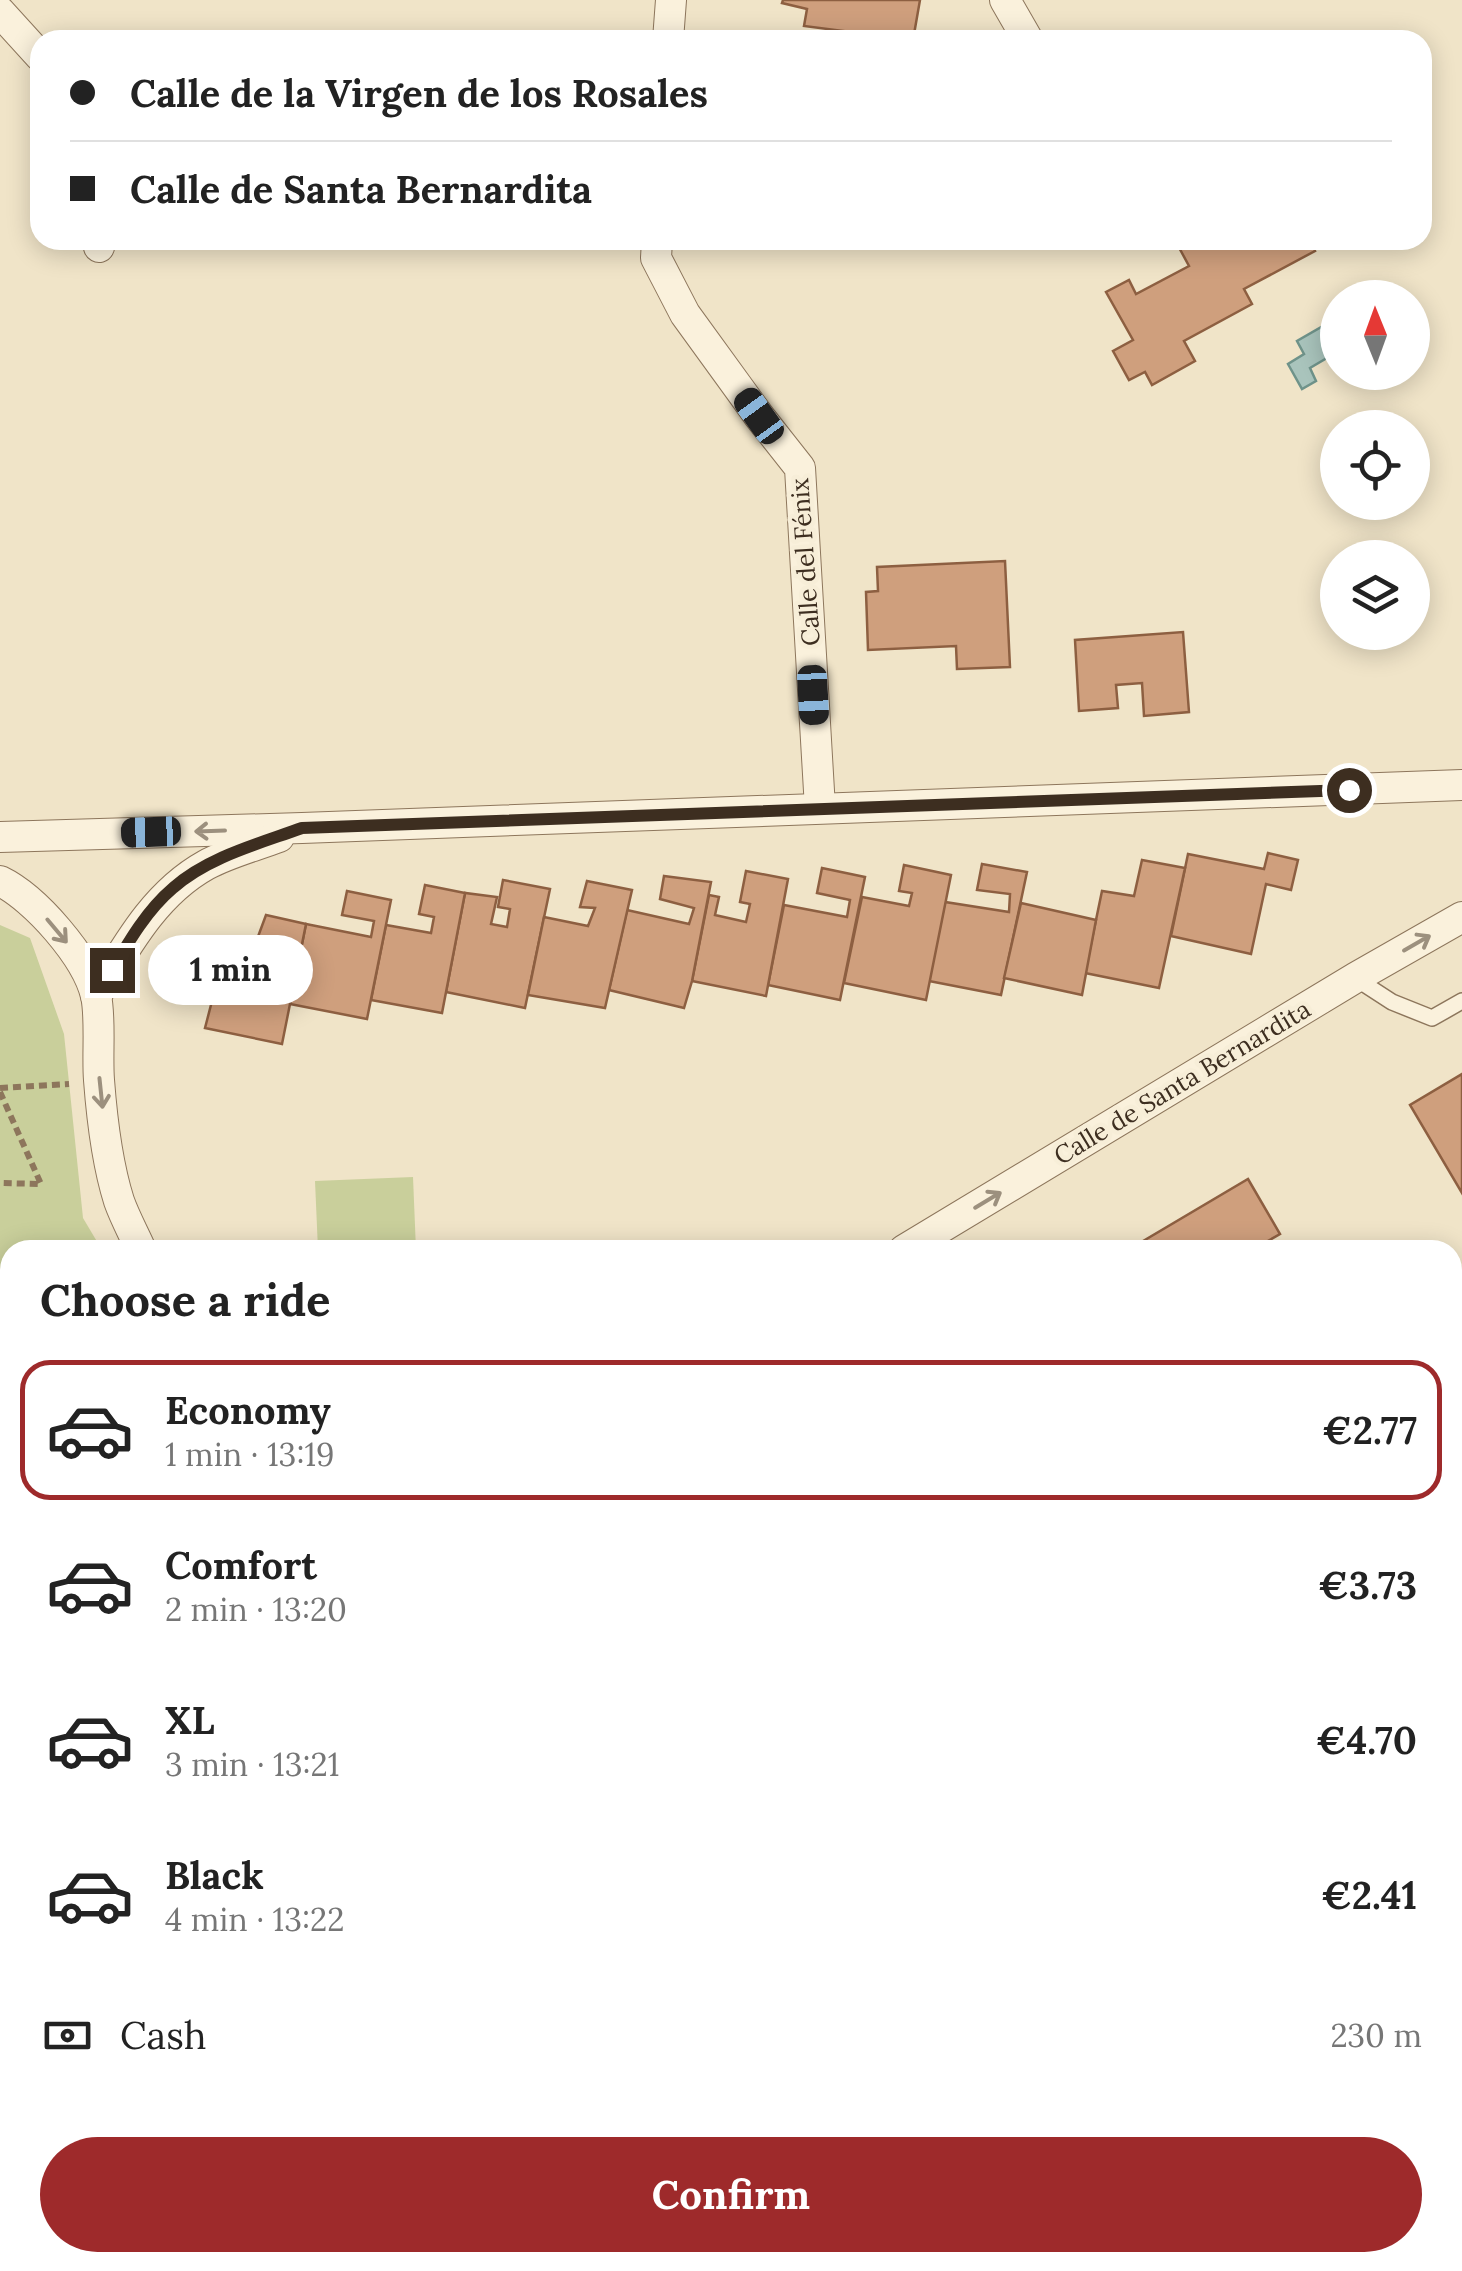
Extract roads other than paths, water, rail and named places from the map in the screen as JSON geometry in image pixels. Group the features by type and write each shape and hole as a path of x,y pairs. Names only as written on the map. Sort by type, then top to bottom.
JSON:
{"street":[{"path":"669,30 671,0"},
{"path":"1005,0 1022,30"},
{"path":"0,12 30,45"},
{"name":"Calle del Fénix","path":"656,250 656,258 685,314 800,468 820,808"},
{"path":"0,837 1462,786"},
{"path":"96,996 150,912 174,887 208,864 302,828"},
{"path":"0,881 15,888 58,930 82,965 96,996 99,1082 108,1148 120,1202 137,1240"},
{"name":"Calle de Santa Bernardita","path":"921,1240 1462,917"}],"lane":[{"path":"1355,978 1392,1002 1432,1018 1462,1001"}],"water":[{"path":"1320,328 1320,362 1310,368 1316,381 1302,389 1288,364 1304,354 1297,341"}]}
